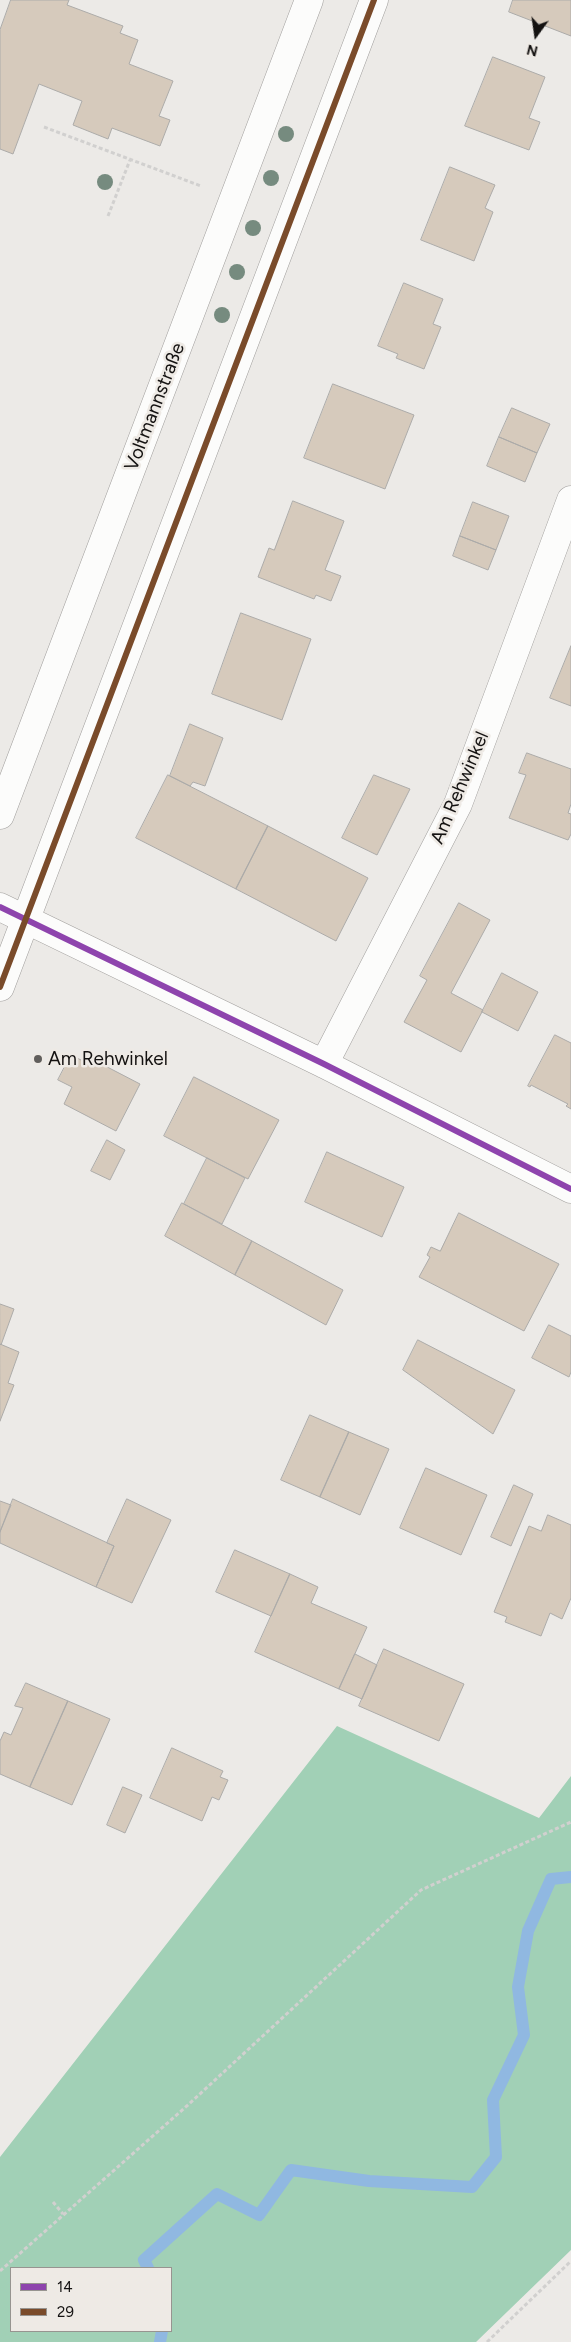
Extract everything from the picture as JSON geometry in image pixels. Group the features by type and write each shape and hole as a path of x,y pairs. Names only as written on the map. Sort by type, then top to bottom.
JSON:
{"street":[{"name":"Voltmannstraße","path":"0,815 309,0"},
{"path":"0,987 374,0"},
{"name":"Am Rehwinkel","path":"324,1064 458,804 571,500"},
{"path":"0,907 324,1064 571,1189"}],"path":[{"path":"44,128 234,199"},
{"path":"108,216 130,160"},
{"path":"0,2271 188,2104 421,1890 571,1822"},
{"path":"52,2202 63,2214"},
{"path":"487,2342 571,2261"}],"green space":[{"path":"337,1726 539,1818 571,1776 571,2250 476,2342 0,2342 0,2157"}],"building":[{"path":"11,0 69,0 67,5 123,26 120,33 138,40 129,64 173,81 159,116 170,120 160,146 112,128 108,139 73,125 82,101 39,84 13,154 0,149 0,30"},
{"path":"513,0 571,0 571,36 509,12"},
{"path":"493,57 545,77 529,118 540,122 529,150 465,126"},
{"path":"450,167 495,185 485,208 493,212 474,261 421,240"},
{"path":"404,283 443,299 433,324 441,327 424,369 396,358 398,354 378,346"},
{"path":"333,384 414,415 385,489 304,458"},
{"path":"512,408 550,424 537,453 499,437"},
{"path":"499,437 537,453 525,482 487,466"},
{"path":"293,501 344,521 325,570 341,576 331,601 316,595 314,599 258,577 269,548 274,550"},
{"path":"473,502 509,516 496,550 460,536"},
{"path":"460,536 496,550 488,570 453,556"},
{"path":"241,613 311,639 282,720 212,694"},
{"path":"571,646 571,706 550,698"},
{"path":"190,724 223,738 205,786 193,782 190,786 170,776"},
{"path":"527,753 571,769 571,804 568,813 571,814 571,834 568,840 509,818 526,775 519,773"},
{"path":"168,775 268,826 236,889 136,838"},
{"path":"374,775 410,789 377,855 342,838"},
{"path":"268,826 368,878 336,941 236,889"},
{"path":"459,903 490,920 451,993 483,1010 461,1052 404,1022 427,980 420,976"},
{"path":"502,973 538,992 518,1031 482,1012"},
{"path":"555,1035 571,1043 571,1109 566,1106 568,1104 531,1085 530,1087 528,1086"},
{"path":"71,1055 85,1062 88,1057 140,1084 116,1131 64,1104 72,1087 58,1080"},
{"path":"194,1077 279,1120 248,1179 164,1136"},
{"path":"107,1140 125,1150 110,1180 91,1171"},
{"path":"327,1152 404,1187 382,1237 305,1202"},
{"path":"207,1158 245,1178 222,1224 184,1204"},
{"path":"182,1203 252,1241 235,1275 165,1236"},
{"path":"459,1213 559,1264 524,1331 419,1277 430,1257 427,1255 431,1247 440,1251"},
{"path":"252,1241 343,1290 326,1325 235,1275"},
{"path":"0,1304 14,1309 1,1345 0,1344"},
{"path":"549,1325 571,1336 571,1372 569,1377 532,1358"},
{"path":"418,1340 515,1390 493,1434 403,1370"},
{"path":"0,1344 19,1352 8,1383 14,1385 0,1421"},
{"path":"310,1415 349,1432 320,1497 281,1480"},
{"path":"349,1432 389,1449 360,1515 320,1497"},
{"path":"426,1468 487,1495 461,1555 400,1528"},
{"path":"514,1485 533,1494 511,1546 491,1537"},
{"path":"13,1499 114,1546 96,1587 0,1543 0,1532"},
{"path":"127,1499 171,1520 132,1603 96,1587 114,1546 107,1543"},
{"path":"0,1501 11,1505 0,1532"},
{"path":"548,1515 571,1525 571,1598 562,1619 550,1613 541,1636 505,1622 507,1617 494,1612 529,1526 541,1531"},
{"path":"235,1550 290,1574 271,1616 216,1592"},
{"path":"290,1574 318,1587 311,1603 367,1627 339,1689 255,1652"},
{"path":"384,1649 464,1684 439,1741 359,1706"},
{"path":"355,1654 377,1665 362,1699 339,1689"},
{"path":"26,1683 68,1701 30,1787 0,1774 0,1741 4,1732 11,1735 23,1708 15,1706"},
{"path":"68,1701 110,1719 72,1805 30,1787"},
{"path":"172,1748 223,1771 220,1777 228,1780 219,1800 212,1797 202,1821 150,1798"},
{"path":"123,1787 142,1795 125,1833 107,1825"}],"waterway":[{"path":"148,2267 144,2260 217,2194 259,2215 291,2170 369,2181 472,2187 496,2157 493,2100 524,2035 518,1987 528,1931 551,1879 571,1877"},
{"path":"160,2342 162,2332"}],"transit line":[{"name":"29","path":"0,987 374,0"},
{"name":"14","path":"0,907 324,1064 571,1189"}],"place":[{"name":"Am Rehwinkel","path":"38,1059"}]}
